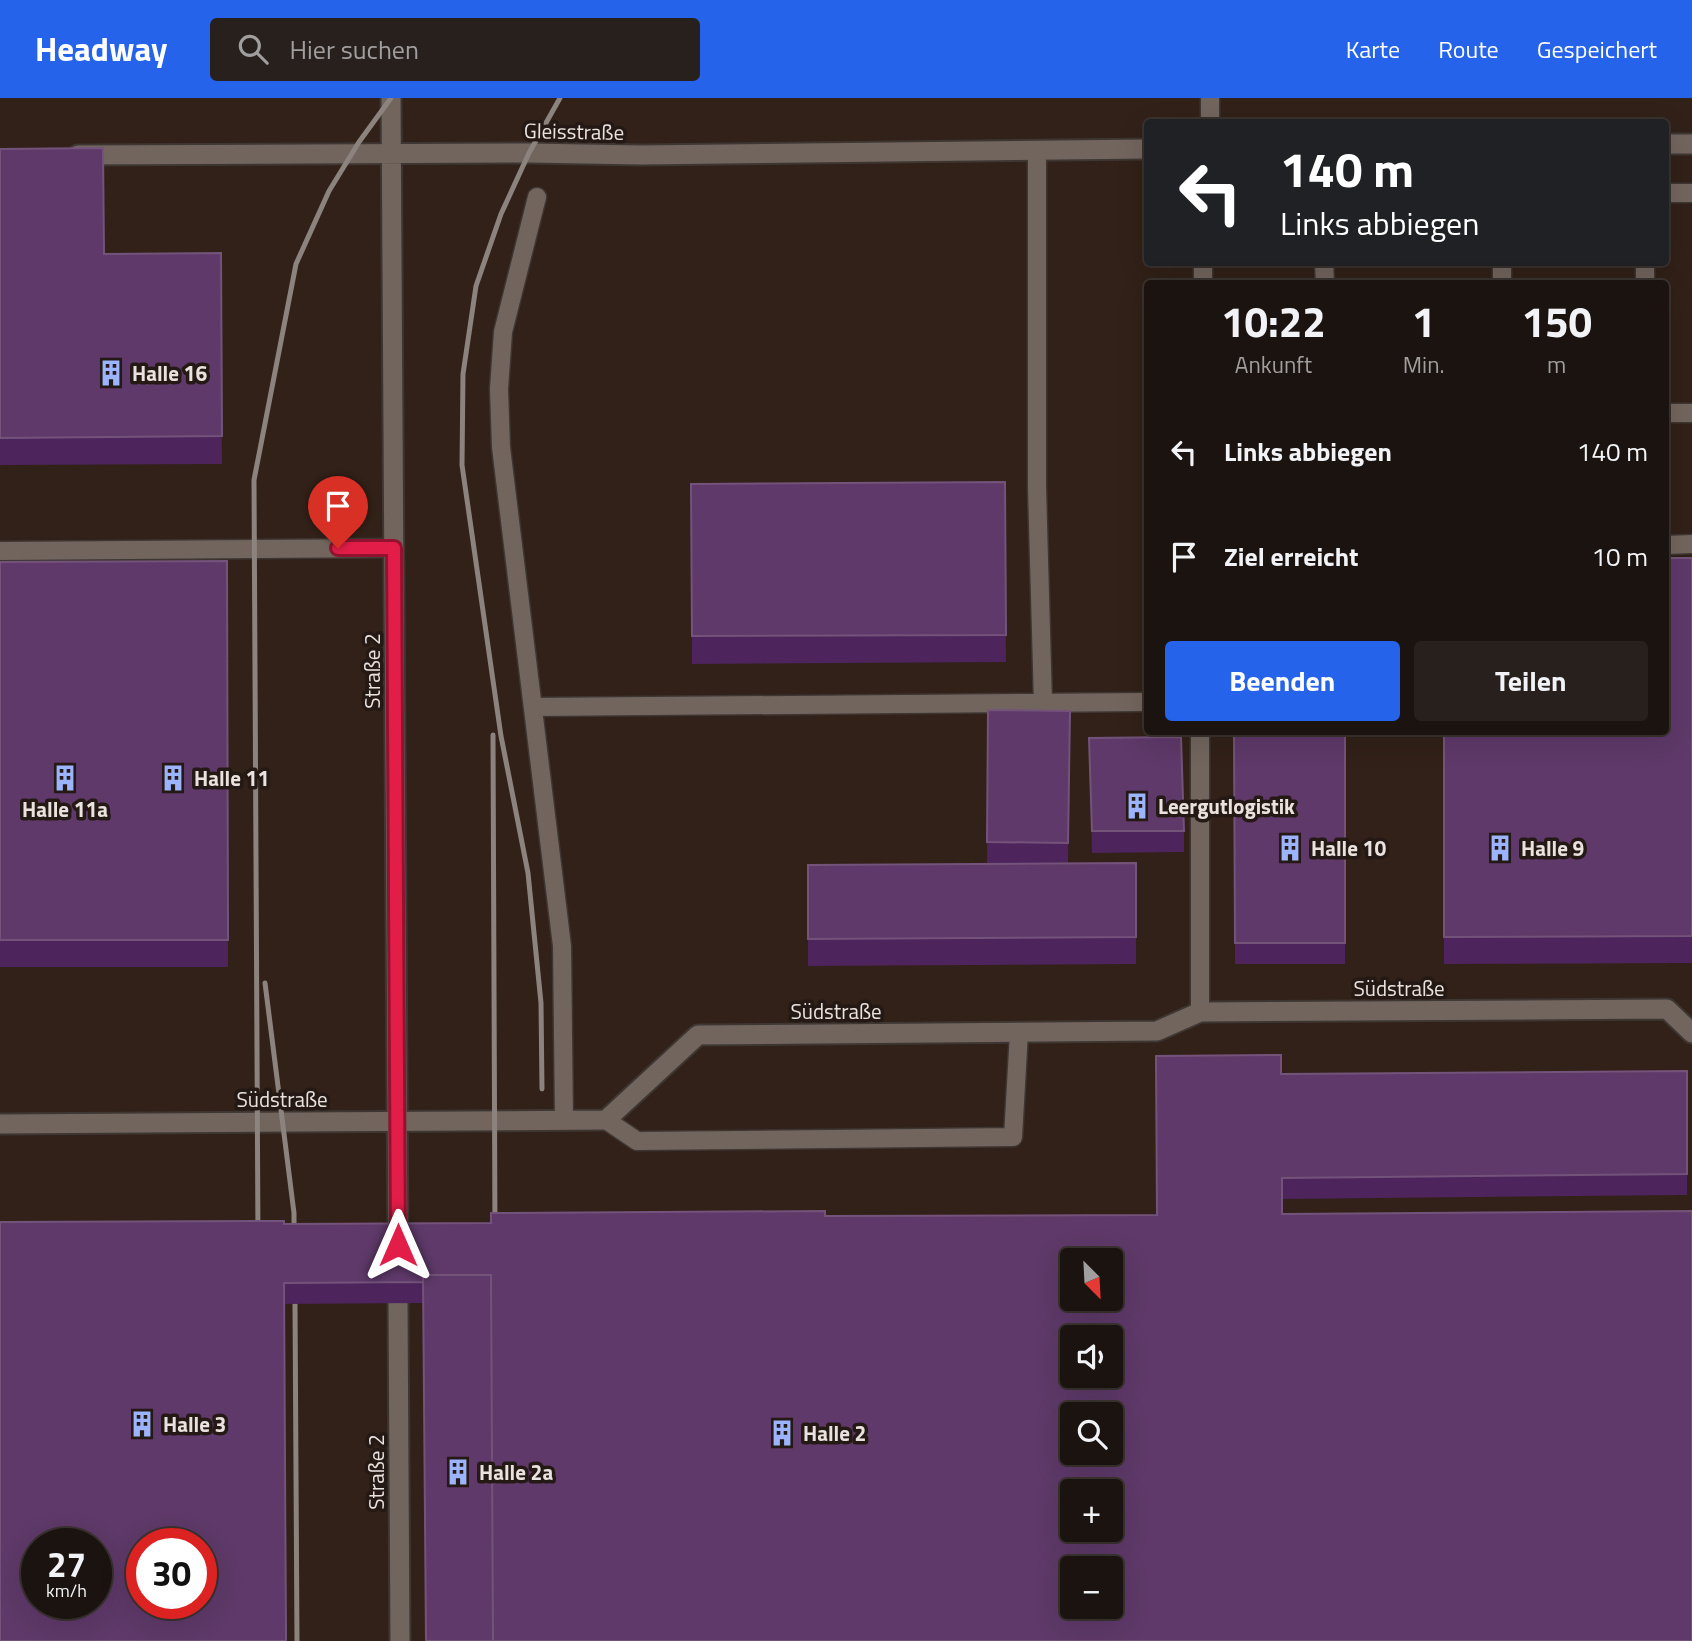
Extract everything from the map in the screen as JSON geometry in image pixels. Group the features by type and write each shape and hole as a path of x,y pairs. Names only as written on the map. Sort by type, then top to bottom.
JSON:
{"street":[{"name":"Straße 2","path":"391,98 398,1245"},
{"path":"1669,144 1692,144"},
{"name":"Gleisstraße","path":"55,156 392,153 641,155 1144,149"},
{"name":"Südstraße","path":"0,1124 606,1119 698,1035 1157,1031 1200,1012 1667,1009 1692,1033"},
{"name":"Straße 2","path":"398,1303 400,1641"}],"lane":[{"path":"1210,98 1210,119"},
{"path":"1037,152 1037,488 1043,703"},
{"path":"1669,193 1692,193"},
{"path":"537,197 503,332 499,389 500,447 562,946 564,1120"},
{"path":"1669,414 1692,413"},
{"path":"1669,545 1692,544"},
{"path":"0,551 55,557 394,548"},
{"path":"533,707 1144,702"},
{"path":"1200,735 1200,1012"},
{"path":"606,1119 637,1141 1013,1137 1019,1032"}],"shaded area":[{"path":"0,98 1692,98 1692,1641 0,1641"}],"building":[{"name":"Halle 16","path":"103,148 104,254 221,253 222,436 0,438 0,149"},
{"path":"1005,482 1006,635 692,636 691,484"},
{"path":"1669,558 1692,558 1692,936 1444,937 1444,735 1669,735"},
{"path":"227,561 228,940 0,940 0,562"},
{"path":"988,710 1070,711 1068,843 987,842"},
{"name":"Halle 10","path":"1234,735 1345,735 1345,943 1235,943"},
{"name":"Leergutlogistik","path":"1181,737 1184,831 1092,831 1089,738"},
{"path":"1136,863 1136,937 808,939 808,865"},
{"name":"Halle 2","path":"1281,1055 1281,1074 1687,1071 1687,1174 1282,1178 1282,1214 1692,1211 1692,1641 493,1641 491,1275 423,1275 423,1282 284,1283 286,1641 0,1641 0,1222 491,1223 491,1213 825,1211 825,1216 1157,1215 1156,1056"},
{"name":"Halle 2a","path":"423,1275 491,1275 493,1641 426,1641"}],"railway":[{"path":"258,1241 254,480 296,264 329,191 359,142 391,98"},
{"path":"542,1089 541,1003 528,873 501,736 462,465 463,374 476,286 501,214 529,153 560,98"},
{"path":"493,735 495,1232"},
{"path":"265,983 294,1213 294,1244"},
{"path":"295,1303 297,1641"}],"place":[{"name":"Halle 16","path":"111,373"},
{"name":"Halle 11a","path":"65,778"},
{"name":"Halle 11","path":"173,778"},
{"name":"Leergutlogistik","path":"1137,806"},
{"name":"Halle 10","path":"1290,848"},
{"name":"Halle 9","path":"1500,848"},
{"name":"Halle 3","path":"142,1424"},
{"name":"Halle 2","path":"782,1433"},
{"name":"Halle 2a","path":"458,1472"}],"route":[{"path":"338,548 394,548 398,1245"}]}
